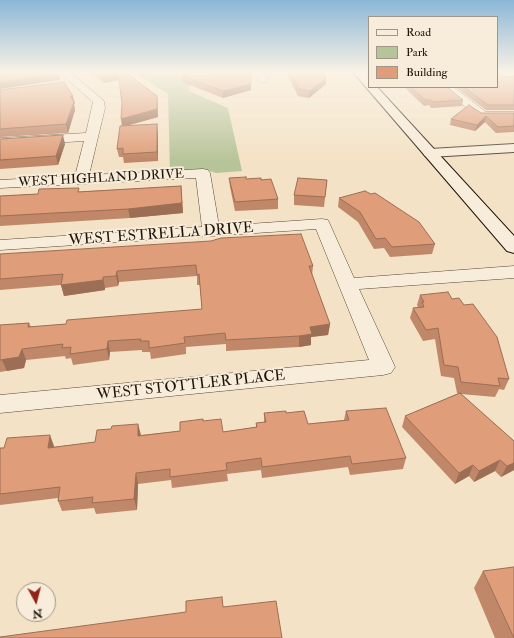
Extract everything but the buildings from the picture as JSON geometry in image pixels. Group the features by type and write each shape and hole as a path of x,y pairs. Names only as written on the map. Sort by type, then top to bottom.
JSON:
{"main road":[{"path":"384,102 514,247"},
{"path":"430,153 514,148"}],"street":[{"path":"80,180 90,137 99,108 99,102"},
{"path":"465,102 483,116 514,115"},
{"path":"0,142 90,137"},
{"name":"WEST HIGHLAND DRIVE","path":"0,184 202,173 211,232"},
{"name":"WEST ESTRELLA DRIVE","path":"0,245 322,224 347,284"},
{"path":"347,284 514,272"},
{"name":"WEST STOTTLER PLACE","path":"0,404 382,367 347,284"}],"green space":[{"path":"168,102 214,102 228,108 242,171 216,173 204,169 170,171"}]}
